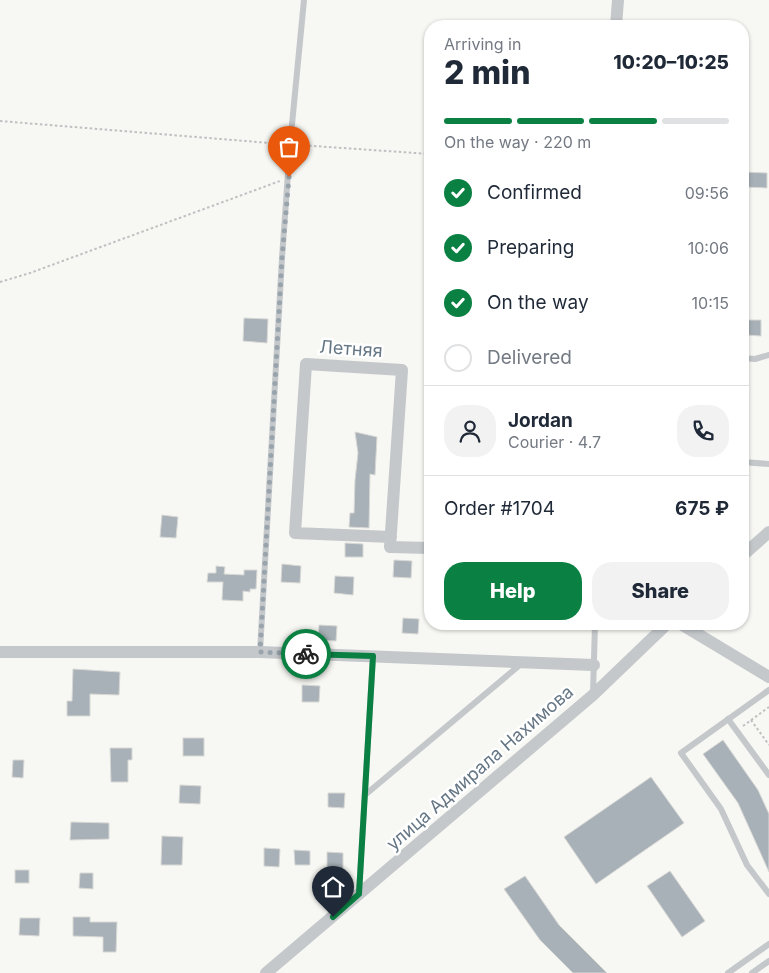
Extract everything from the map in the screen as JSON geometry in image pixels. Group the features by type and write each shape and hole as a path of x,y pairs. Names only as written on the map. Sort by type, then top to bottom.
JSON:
{"street":[{"path":"616,20 618,0"},
{"name":"Летняя","path":"306,364 402,370 391,537 295,534 306,364"},
{"path":"749,550 769,532"},
{"path":"391,537 390,547 424,548"},
{"name":"улица Адмирала Нахимова","path":"266,973 592,694 661,630"},
{"path":"691,630 769,677"},
{"path":"0,652 260,652 594,664"}],"lane":[{"path":"260,652 290,145 304,0"},
{"path":"749,359 755,359 769,354"},
{"path":"749,463 769,464"},
{"path":"592,694 595,630"},
{"path":"359,894 373,656"},
{"path":"365,795 522,662"},
{"path":"769,691 681,753 721,809 748,865 769,894"},
{"path":"728,719 769,775"},
{"path":"728,973 769,944"},
{"path":"752,973 769,961"}],"path":[{"path":"0,121 290,145 424,154"},
{"path":"0,282 30,273 289,177"},
{"path":"737,731 769,708"},
{"path":"751,720 769,746"}],"building":[{"path":"749,172 767,173 767,188 749,187"},
{"path":"244,318 268,319 267,343 243,341"},
{"path":"749,320 761,320 761,336 749,335"},
{"path":"355,432 377,437 375,475 370,474 369,528 349,527 350,513 354,513 358,453"},
{"path":"162,515 178,517 176,538 160,537"},
{"path":"345,543 363,544 363,557 345,557"},
{"path":"394,560 412,561 411,578 393,577"},
{"path":"282,564 301,566 300,583 281,582"},
{"path":"216,566 225,567 224,574 244,575 244,570 257,570 256,589 250,589 250,592 243,591 243,601 222,600 223,582 207,582 208,573 216,573"},
{"path":"335,576 354,577 353,595 334,593"},
{"path":"403,618 419,619 418,634 402,633"},
{"path":"319,625 337,626 336,641 318,640"},
{"path":"73,669 120,672 119,695 90,694 90,716 67,716 67,701 72,701"},
{"path":"302,685 320,686 319,702 302,702"},
{"path":"183,738 204,738 204,756 183,756"},
{"path":"723,740 758,790 769,814 769,872 738,803 703,754"},
{"path":"110,748 132,748 132,760 128,760 128,782 111,782"},
{"path":"13,760 24,760 23,778 12,777"},
{"path":"651,777 684,823 596,884 564,837"},
{"path":"180,785 201,786 200,804 179,803"},
{"path":"328,793 345,793 344,808 328,807"},
{"path":"71,822 109,823 109,839 70,840"},
{"path":"162,836 183,837 182,865 161,865"},
{"path":"264,848 280,849 279,867 264,866"},
{"path":"294,850 310,851 310,865 295,865"},
{"path":"327,852 343,853 343,869 327,869"},
{"path":"15,870 29,870 29,883 15,883"},
{"path":"670,871 705,921 682,937 647,886"},
{"path":"80,873 93,873 93,889 79,888"},
{"path":"525,876 559,925 607,973 573,973 540,940 504,889"},
{"path":"73,917 90,917 90,922 117,922 116,952 103,952 103,937 73,936"},
{"path":"20,918 40,918 39,936 19,935"}],"way so far":[{"path":"289,177 282,258 260,652 306,654"}],"route":[{"path":"306,654 373,656 359,894 333,917"}]}
